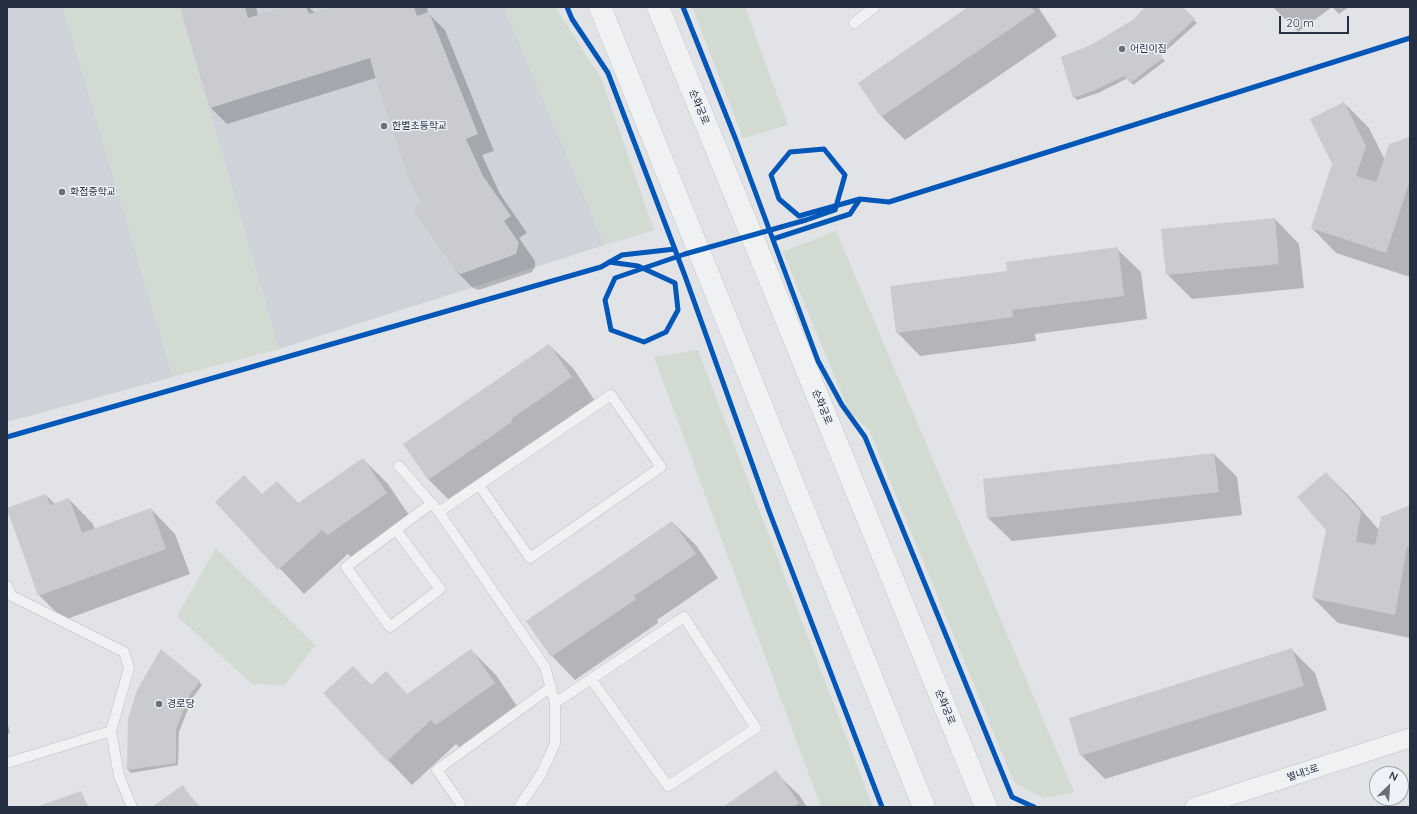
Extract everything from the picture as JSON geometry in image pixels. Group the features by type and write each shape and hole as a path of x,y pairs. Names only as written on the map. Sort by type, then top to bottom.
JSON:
{"street":[{"path":"600,7 924,807"},
{"name":"순화궁로","path":"658,7 986,807"},
{"name":"별내3로","path":"1195,807 1410,738"}],"lane":[{"path":"854,23 875,7"},
{"path":"439,512 611,395 662,467 530,558 479,485"},
{"path":"399,466 439,512 545,666 555,703 555,744 541,774 519,807"},
{"path":"396,530 440,589 390,627 346,567 432,503"},
{"path":"7,586 12,596 124,652 129,668 112,731 120,776 132,807"},
{"path":"555,703 591,679 684,617 756,728 668,786 591,679"},
{"path":"460,803 437,770 551,687"},
{"path":"7,764 112,731"}],"shaded area":[{"name":"화접중학교","path":"7,7 63,7 173,377 7,422"},
{"path":"63,7 179,7 279,349 173,377"},
{"name":"한별초등학교","path":"179,7 504,7 605,245 279,349"},
{"path":"504,7 555,7 601,78 654,230 605,245"},
{"path":"692,7 745,7 788,125 743,138"},
{"path":"836,231 1074,792 1043,798 1014,782 869,430 849,411 783,252"},
{"path":"698,350 873,807 821,807 654,357"},
{"path":"216,548 315,645 285,685 252,684 177,616"}],"building":[{"name":"한별초등학교","path":"180,7 245,7 248,18 283,7 306,7 309,14 332,7 414,7 417,16 429,12 478,134 466,139 483,176 511,216 504,221 519,243 516,254 461,274 456,271 414,211 416,205 422,204 409,179 379,91 370,58 210,108"},
{"path":"968,7 1031,7 1035,12 881,117 858,83"},
{"name":"어린이집","path":"1145,7 1183,7 1195,19 1158,53 1163,58 1130,83 1124,76 1095,90 1073,98 1061,57 1091,45 1133,20"},
{"path":"1344,102 1366,146 1356,176 1376,182 1389,144 1410,137 1410,180 1386,253 1311,228 1332,164 1310,119"},
{"path":"1275,218 1279,264 1166,275 1161,229"},
{"path":"1118,247 1124,296 1012,310 1013,317 896,333 890,286 1007,271 1006,262"},
{"path":"549,344 572,377 511,419 512,422 428,480 403,444"},
{"path":"1214,453 1219,492 987,518 983,479"},
{"path":"363,458 387,493 328,535 322,530 278,570 215,502 244,475 262,494 277,481 298,503"},
{"path":"1326,472 1361,512 1356,542 1375,545 1381,517 1410,505 1410,546 1407,547 1395,615 1312,598 1326,530 1297,497"},
{"path":"46,494 50,505 69,498 82,533 151,508 166,549 38,596 7,508"},
{"path":"672,521 696,554 634,596 636,599 551,657 526,621"},
{"path":"1292,648 1304,686 1080,756 1069,718"},
{"name":"경로당","path":"161,649 200,681 189,696 176,729 176,763 127,770 128,719 137,690"},
{"path":"471,649 495,683 436,725 431,720 387,761 323,693 353,666 371,685 386,671 407,694"},
{"path":"776,770 799,803 793,807 723,807"},
{"path":"183,785 191,797 201,807 152,807"},
{"path":"81,791 87,807 36,807"}],"cycle path":[{"path":"567,7 572,19 608,73 685,276 769,511 882,807"},
{"path":"683,7 736,140 818,361 842,405 865,437 1012,797 1034,807"},
{"path":"773,239 850,214 860,199 889,202 1410,38"},
{"path":"609,262 638,266 675,283 678,310 666,332 644,342 611,330 605,300 615,278 685,254 806,220 835,210 845,175 824,149 790,152 771,175 779,199 799,216 860,199"},
{"path":"7,437 601,267 622,255 675,249"}],"place":[{"name":"어린이집","path":"1122,49"},
{"name":"한별초등학교","path":"384,126"},
{"name":"화접중학교","path":"62,192"},
{"name":"경로당","path":"159,704"}]}
